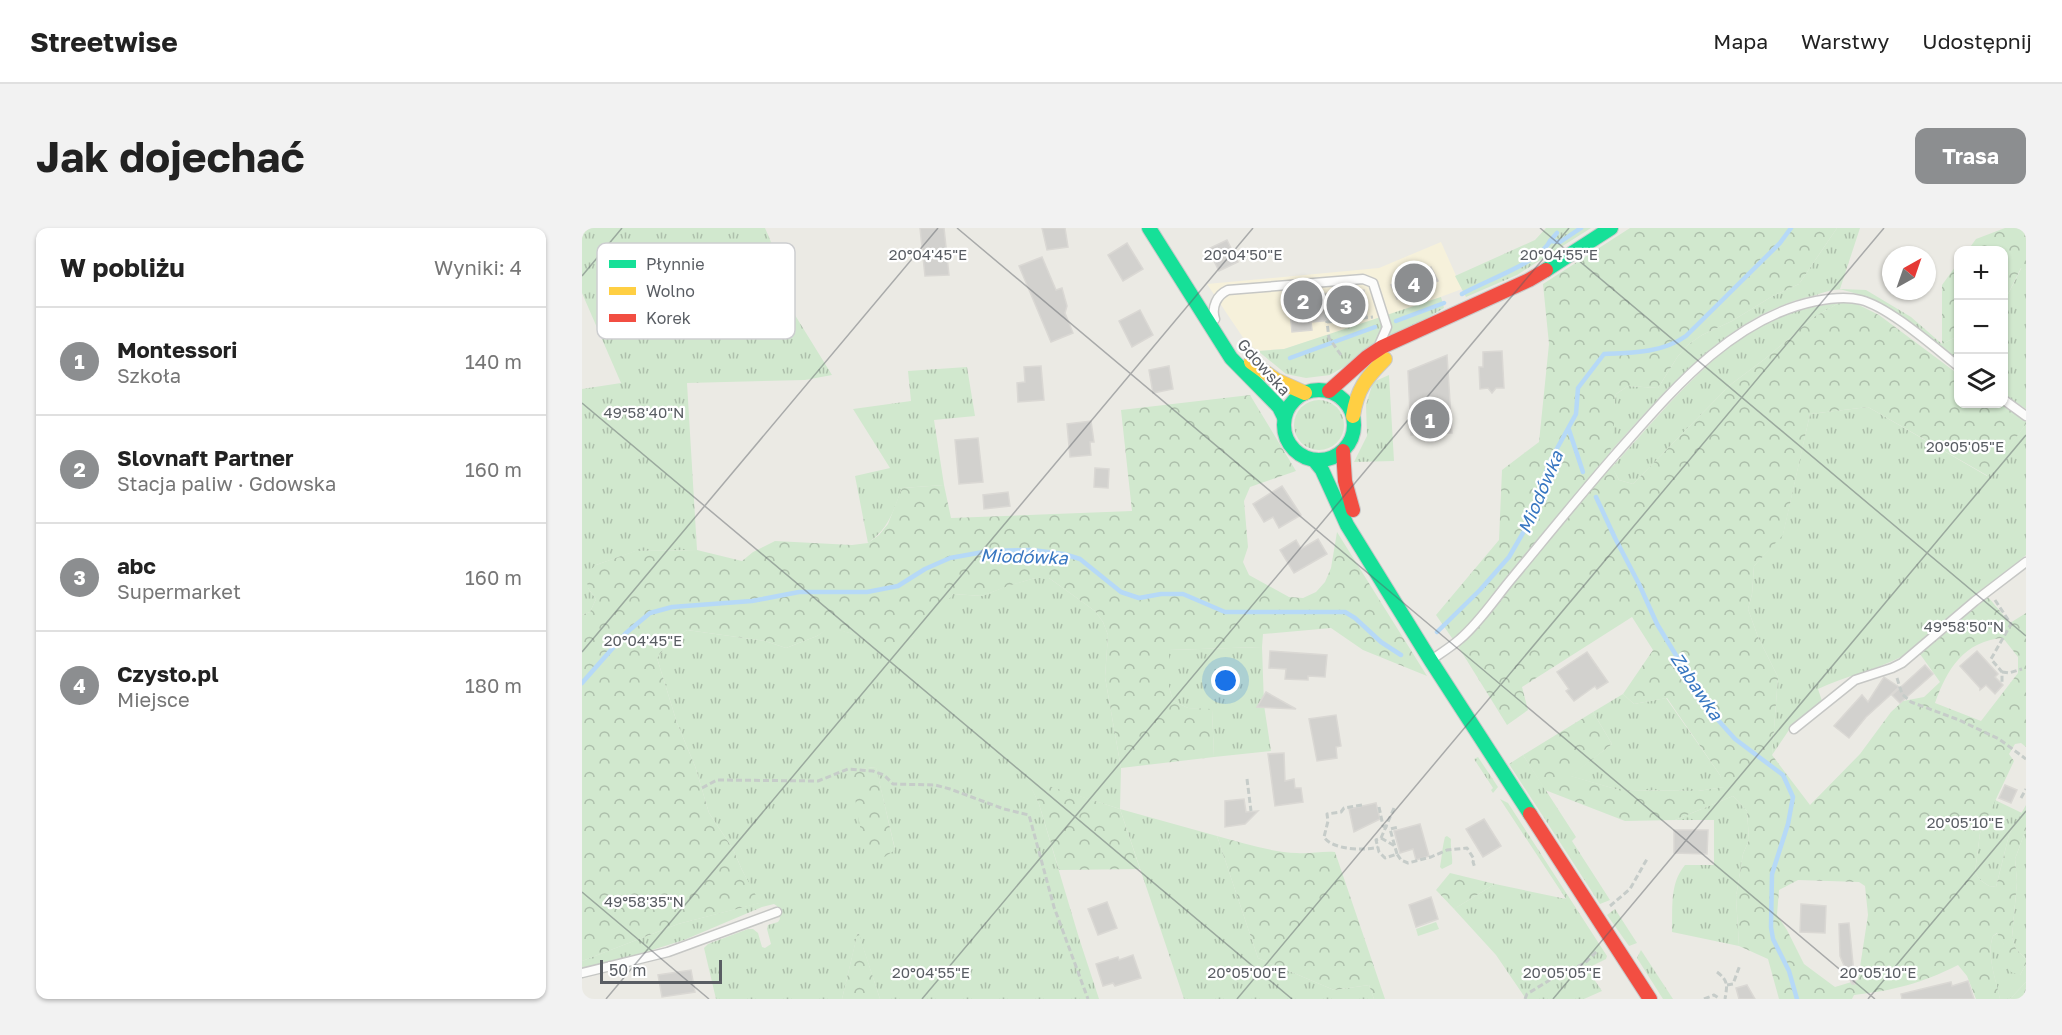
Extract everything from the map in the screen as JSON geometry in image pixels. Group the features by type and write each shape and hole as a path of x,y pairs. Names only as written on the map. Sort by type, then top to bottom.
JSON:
{"main road":[{"name":"Gdowska","path":"1149,228 1231,358 1279,407 1284,417"},
{"path":"1329,391 1372,354 1398,339 1419,332 1529,280 1566,259 1611,228"},
{"name":"Gdowska","path":"1201,308 1250,362 1275,380 1305,393"},
{"path":"1353,416 1344,400 1329,391 1317,390 1305,393 1292,403 1284,417 1287,440 1303,457 1314,460 1330,459 1343,451 1353,435 1356,396 1363,382 1385,359 1419,332"},
{"path":"1343,451 1345,481 1365,552"},
{"path":"1314,460 1322,470 1347,525 1431,661 1650,999"}],"lane":[{"path":"1220,330 1213,315 1216,302 1221,294 1228,290 1363,279 1373,283 1387,327 1384,337 1372,354"},
{"path":"1431,661 1461,638 1575,501 1649,417 1701,364 1756,324 1795,306 1829,298 1848,297 1864,301 1897,320 1954,362"},
{"path":"2008,403 2026,416"},
{"path":"1794,729 1855,680 1902,663 1975,601 2026,562"},
{"path":"582,973 668,952 777,912"}],"path":[{"path":"1324,292 1329,338 1335,347"},
{"path":"1327,322 1377,316"},
{"path":"1998,605 2011,624 1991,659 2002,672 2002,682"},
{"path":"1892,668 1902,694 1911,702 1980,729 1999,739 2026,759"},
{"path":"2002,672 2009,673 2022,669"},
{"path":"702,788 717,780 818,781 848,769 873,771 884,775 893,784 935,785 1029,815 1054,907 1088,999"},
{"path":"1247,779 1251,811"},
{"path":"2021,798 2026,789"},
{"path":"1362,805 1327,814 1328,821 1324,837 1330,844 1360,850 1378,846"},
{"path":"1379,807 1383,826 1390,829 1399,827"},
{"path":"1382,839 1394,808"},
{"path":"1390,829 1401,860 1408,863 1447,850 1467,848 1474,859 1475,868"},
{"path":"1395,846 1382,839 1376,840 1379,852 1385,858 1398,854"},
{"path":"1596,915 1630,889 1647,859"},
{"path":"1525,999 1527,994 1585,963 1597,950"},
{"path":"1728,985 1733,984 1740,965"},
{"path":"1704,999 1714,995 1723,999 1728,985 1725,978 1718,972"}],"shaded area":[{"path":"1441,242 1462,289 1392,315 1284,349 1258,351 1246,342 1207,284 1379,268"}],"green space":[{"path":"582,228 765,228 771,242 597,243 597,328 582,293"},
{"path":"1546,228 1591,228 1517,275 1466,297 1455,276 1535,240"},
{"path":"1630,228 1837,228 1799,284 1771,297 1689,344 1678,356 1658,388 1628,386 1616,394 1610,452 1614,471 1619,480 1633,484 1730,385 1814,317 1839,303 1855,303 1879,315 1954,371 1954,408 2007,408 2026,421 1988,476 1868,407 1810,414 1783,535 1754,566 1752,594 1748,609 1758,637 1778,677 1772,755 1810,805 1860,754 1891,712 1903,701 1924,697 1940,682 1920,654 1988,597 2010,623 2026,613 2026,747 2021,743 2015,744 2009,754 2014,761 1980,833 1975,872 1980,880 1989,886 1996,887 2009,835 2026,805 2026,829 2015,859 2017,882 2012,937 2016,949 2026,959 2026,964 2020,975 2011,972 2002,957 2004,945 1997,933 1993,936 1991,959 2000,999 1976,999 1967,976 1958,965 1919,982 1854,995 1852,999 1779,999 1768,959 1739,946 1736,897 1743,854 1749,840 1747,811 1733,796 1675,820 1625,821 1545,790 1523,755 1593,712 1612,744 1571,776 1619,790 1698,791 1724,787 1720,775 1667,698 1634,704 1623,694 1653,650 1632,617 1522,687 1528,710 1507,725 1436,615 1499,540 1502,470 1539,442 1549,344 1543,284","holes":["2003,638 2018,657 2018,673 1981,721 1935,703 1952,668 1968,651 1978,645 1989,640","1798,880 1859,882 1865,886 1868,915 1858,980 1835,987 1804,964 1777,915 1779,890"]},
{"path":"1837,228 1860,228 1840,289 1866,290 1911,317 1942,344 1954,338 1954,358 1904,319 1875,302 1843,290 1828,292 1781,306 1752,320 1725,338 1676,381 1609,453 1616,394 1628,386 1658,388 1678,356 1689,344 1771,297 1799,284"},
{"path":"2005,228 2026,228 2026,270 2021,268 2008,294 2008,246 1971,246 1976,239"},
{"path":"2022,267 2026,270 2026,409 2008,398 2008,294"},
{"path":"1954,268 1954,338 1942,344 1942,285"},
{"path":"1441,297 1444,308 1330,375 1306,378 1286,374 1258,351 1284,349"},
{"path":"1839,303 1814,317 1730,385 1633,484 1619,480 1612,467 1671,401 1716,358 1764,324 1795,311"},
{"path":"795,315 832,375 805,380 687,383 697,550 636,551 596,565 588,588 596,599 590,612 582,615 582,389 621,383 602,339 795,339"},
{"path":"967,367 975,416 934,420 944,485 902,488 886,525 868,543 855,476 890,468 853,409 911,401 908,371"},
{"path":"1389,375 1394,461 1354,462 1367,436 1366,405 1373,382"},
{"path":"1250,395 1296,471 1250,487 1244,501 1248,547 1243,562 1249,575 1289,597 1303,598 1316,592 1325,582 1331,568 1337,532 1427,676 1363,650 1331,628 1263,634 1262,647 1169,650 1169,687 1173,701 1188,708 1212,709 1214,757 1121,768 1105,677 1108,635 1095,611 1049,578 1035,578 982,596 953,594 924,629 906,642 897,645 882,645 829,628 817,636 786,648 765,641 687,630 670,641 657,658 709,813 733,849 760,903 678,924 582,961 582,615 590,612 596,599 588,588 586,574 596,565 635,551 697,550 742,561 753,552 775,541 852,545 868,543 888,524 902,488 944,485 951,518 1132,511 1121,410"},
{"path":"1314,400 1324,400 1337,407 1344,420 1344,430 1337,443 1324,450 1314,450 1305,446 1298,439 1294,430 1294,420 1298,411 1305,404"},
{"path":"1868,407 1987,476 2026,424 2026,555 1901,657 1818,689 1822,701 1789,730 1772,755 1778,677 1758,637 1748,609 1752,594 1754,566 1783,534 1810,414"},
{"path":"1035,578 1049,578 1095,611 1108,635 1105,677 1121,768 1120,809 1028,780 1039,804 1099,999 880,999 858,932 842,999 716,999 704,948 708,944 753,929 758,933 762,947 765,948 771,944 768,925 780,919 777,906 774,904 684,940 617,961 582,969 582,961 678,924 759,903 733,849 709,813 695,766 677,723 657,658 670,641 687,630 765,641 786,648 817,636 829,627 857,635 912,639 953,594 982,596","holes":["876,767 895,849 850,770"]},
{"path":"1262,647 1264,705 1271,751 1214,757 1212,710 1188,708 1173,701 1169,687 1168,650"},
{"path":"1623,694 1634,704 1666,698 1720,775 1725,787 1698,791 1619,790 1570,776 1612,744 1593,712"},
{"path":"1523,755 1576,837 1572,841 1610,900 1600,904 1509,764"},
{"path":"1478,757 1498,787 1493,793 1491,790 1493,788 1474,759"},
{"path":"876,767 895,850 874,864 864,849 850,770"},
{"path":"1027,779 1120,809 1140,869 1059,870 1039,804"},
{"path":"1733,796 1747,811 1749,840 1743,854 1736,897 1739,946 1672,932 1674,888 1680,872 1685,865 1714,865 1714,820 1675,820"},
{"path":"1500,799 1508,803 1607,956 1606,959 1590,967 1589,972 1602,991 1584,999 1526,999 1496,955 1454,909 1495,884 1566,899"},
{"path":"1995,800 2022,813 2009,835 1996,887 1989,886 1980,880 1975,872 1980,833"},
{"path":"1120,809 1217,836 1258,958 1334,990 1369,985 1374,999 1184,999"},
{"path":"2026,829 2026,959 2016,949 2012,937 2017,882 2015,859"},
{"path":"1217,836 1277,851 1335,852 1385,999 1374,999 1369,985 1334,990 1258,958"},
{"path":"1447,836 1451,839 1452,864 1442,869 1440,867"},
{"path":"1450,873 1495,884 1454,909 1436,890"},
{"path":"1615,909 1637,943 1629,946 1607,915"},
{"path":"1436,922 1439,929 1418,936 1416,929"},
{"path":"858,931 880,999 842,999"},
{"path":"1998,933 2020,975 2026,964 2026,982 2010,999 2000,999 1992,967 1991,943 1993,936"},
{"path":"1641,950 1673,999 1663,999 1637,958"},
{"path":"2026,982 2026,999 2010,999"}],"building":[{"path":"920,228 944,228 949,275 925,276"},
{"path":"1042,228 1065,228 1068,247 1047,250"},
{"path":"1227,240 1238,262 1219,271 1208,249"},
{"path":"1127,243 1143,269 1123,281 1108,255"},
{"path":"1042,257 1056,290 1062,288 1067,306 1065,313 1073,333 1051,342 1019,266"},
{"path":"1431,267 1438,281 1397,299 1391,285"},
{"path":"1308,290 1309,295 1364,290 1367,317 1311,322 1312,330 1292,332 1288,291"},
{"path":"1140,310 1153,335 1132,347 1119,321"},
{"path":"1502,351 1504,388 1496,388 1492,393 1488,388 1480,389 1479,367 1483,367 1483,352"},
{"path":"1447,355 1452,433 1411,435 1408,371"},
{"path":"1041,366 1044,400 1018,402 1017,383 1025,382 1024,367"},
{"path":"1169,366 1173,389 1153,393 1149,370"},
{"path":"1091,421 1094,442 1090,442 1091,455 1070,457 1067,424"},
{"path":"978,438 983,482 959,484 955,440"},
{"path":"1095,468 1109,469 1108,488 1094,487"},
{"path":"1282,486 1301,515 1279,528 1273,517 1264,522 1253,504"},
{"path":"1008,492 1010,506 984,509 983,495"},
{"path":"1318,539 1327,554 1294,573 1280,550 1296,540 1301,549"},
{"path":"1270,651 1327,655 1325,677 1308,676 1308,680 1285,679 1286,669 1269,668"},
{"path":"1977,651 1998,674 1995,677 2003,685 1995,694 1986,685 1980,690 1960,666"},
{"path":"1587,652 1608,682 1597,689 1595,686 1574,701 1566,691 1569,689 1557,672"},
{"path":"1925,665 1933,674 1900,703 1892,695"},
{"path":"1884,677 1899,687 1866,717 1849,738 1834,726 1862,695 1868,702"},
{"path":"1266,692 1296,709 1257,707"},
{"path":"1336,715 1341,746 1336,747 1337,758 1317,761 1309,719"},
{"path":"1284,753 1285,781 1294,779 1295,788 1301,788 1303,802 1275,806 1268,754"},
{"path":"2005,785 2017,790 2011,803 1999,798"},
{"path":"1244,799 1246,812 1258,811 1245,824 1225,827 1225,801"},
{"path":"1376,803 1380,819 1354,832 1349,809"},
{"path":"1484,819 1501,846 1483,857 1466,829"},
{"path":"1420,824 1429,856 1416,860 1413,849 1400,853 1394,831"},
{"path":"1674,830 1708,830 1707,854 1674,853"},
{"path":"1431,897 1438,919 1416,927 1409,905"},
{"path":"1107,902 1117,928 1098,935 1088,909"},
{"path":"1801,904 1826,906 1825,933 1800,932"},
{"path":"1849,923 1855,984 1852,984 1840,956 1839,924"},
{"path":"1133,955 1141,978 1115,986 1113,983 1103,986 1096,964"},
{"path":"691,970 695,992 662,997 658,975"},
{"path":"1968,981 1974,999 1902,999 1901,994 1951,982 1952,986"},
{"path":"1747,985 1755,999 1739,999 1736,988"}],"waterway":[{"path":"1462,294 1535,257 1550,241 1560,242 1581,228"},
{"name":"Zabawka","path":"1437,632 1480,590 1509,557 1531,519 1549,463 1576,414 1578,388 1604,354 1657,349 1686,336 1780,243 1791,228"},
{"path":"1550,241 1557,233"},
{"path":"1396,321 1444,303"},
{"path":"1290,358 1375,327"},
{"name":"Zabawka","path":"1569,430 1583,472"},
{"name":"Zabawka","path":"1596,497 1657,624 1710,711 1735,739 1783,775 1793,797 1788,824 1772,874 1771,927 1773,939 1789,971 1797,999"},
{"name":"Miodówka","path":"582,683 626,633 650,613 672,607 752,601 799,592 867,592 898,586 925,569 950,558 989,551 1032,550 1064,554 1080,559 1121,592 1139,598 1161,594 1183,594 1225,612 1345,612 1381,642 1401,655"}],"traffic: fast":[{"path":"1149,228 1231,358 1279,407 1284,417"},
{"path":"1546,270 1611,228"},
{"path":"1326,390 1339,396 1348,405 1352,411 1354,425 1352,439 1344,450 1333,458 1312,460 1294,450 1286,439 1284,418 1294,400 1305,392 1326,390"},
{"path":"1314,460 1322,470 1347,525 1530,814"}],"traffic: slow":[{"path":"1353,416 1363,384 1385,359"},
{"path":"1251,362 1276,380 1305,393"}],"traffic: jam":[{"path":"1329,391 1367,357 1382,347 1529,280 1546,270"},
{"path":"1343,451 1345,481 1353,510"},
{"path":"1530,814 1650,999"}],"place":[{"name":"Czysto.pl","path":"1414,283"},
{"name":"Slovnaft Partner","path":"1303,300"},
{"name":"abc","path":"1346,305"},
{"name":"Montessori","path":"1430,419"}]}
